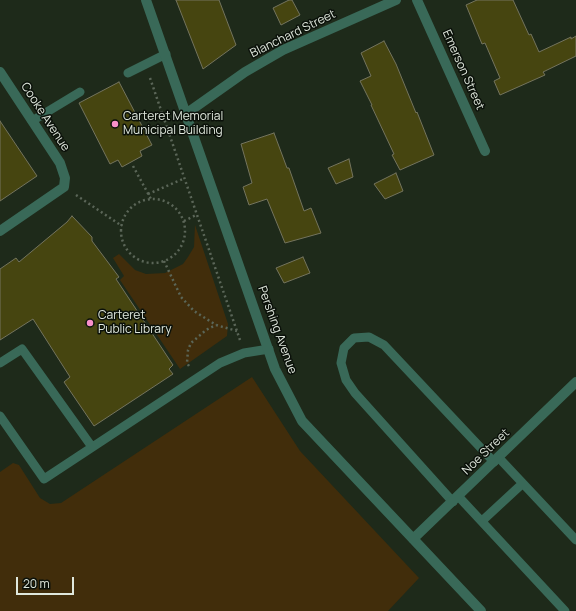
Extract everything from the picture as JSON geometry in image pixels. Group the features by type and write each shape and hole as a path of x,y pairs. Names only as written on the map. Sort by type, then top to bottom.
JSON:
{"street":[{"name":"Pershing Avenue","path":"146,0 187,113 275,369 302,420 482,611"},
{"name":"Blanchard Street","path":"187,113 245,72 283,50 396,0"},
{"name":"Emerson Street","path":"417,0 485,151"},
{"name":"Cooke Avenue","path":"0,72 60,163 65,183"},
{"path":"0,231 65,183"},
{"name":"Noe Street","path":"414,539 576,382"}],"lane":[{"path":"128,72 166,54"},
{"path":"32,121 80,92"},
{"path":"565,611 482,521 456,499 354,393 346,380 341,363 344,348 354,338 370,337 384,345 576,540"},
{"path":"0,363 22,349 92,447"},
{"path":"0,416 44,479 233,356 269,349"},
{"path":"482,521 522,484"}],"path":[{"path":"145,65 240,340"},
{"path":"133,166 151,199"},
{"path":"148,194 184,179"},
{"path":"65,183 122,226"},
{"path":"151,199 161,200 171,204 179,212 184,221 185,232 183,243 178,252 164,261 149,263 140,260 131,254 125,246 122,236 122,226 126,216 132,208 141,202 151,199"},
{"path":"184,221 196,216"},
{"path":"164,261 181,297 194,311 216,325 237,331"},
{"path":"196,379 187,363 188,350 191,343 198,336 216,325"}],"shaded area":[{"path":"195,225 228,324 227,336 180,369 120,280 124,276 113,258 119,254 135,270 146,274 165,273 183,264 188,257 194,247"},
{"path":"252,377 300,451 419,578 388,611 0,611 0,472 13,463 19,465 40,498 50,504 61,503"}],"building":[{"path":"176,0 219,0 236,45 203,69"},
{"path":"292,0 300,15 281,25 273,8"},
{"path":"477,0 513,0 529,35 531,34 539,52 576,36 576,56 543,72 545,75 500,95 494,81 500,78 485,43 482,44 466,5"},
{"path":"384,41 396,64 434,155 400,170 360,81 371,76 361,53"},
{"name":"Carteret Memorial Municipal Building","path":"119,82 152,145 140,151 142,156 122,167 118,160 110,164 79,103"},
{"path":"0,121 37,176 0,201"},
{"path":"274,133 287,168 289,168 304,211 311,208 321,233 285,243 267,199 249,205 243,187 252,183 241,144"},
{"path":"349,159 353,177 336,184 328,168"},
{"path":"396,173 403,191 385,199 374,184"},
{"name":"Carteret Public Library","path":"72,216 92,237 92,241 119,277 116,279 173,365 169,369 173,374 94,426 64,382 70,377 33,319 0,340 0,269 16,258 19,262 67,222"},
{"path":"303,257 310,273 284,283 276,268"}],"place":[{"name":"Carteret Memorial Municipal Building","path":"115,124"},
{"name":"Carteret Public Library","path":"90,323"}]}
